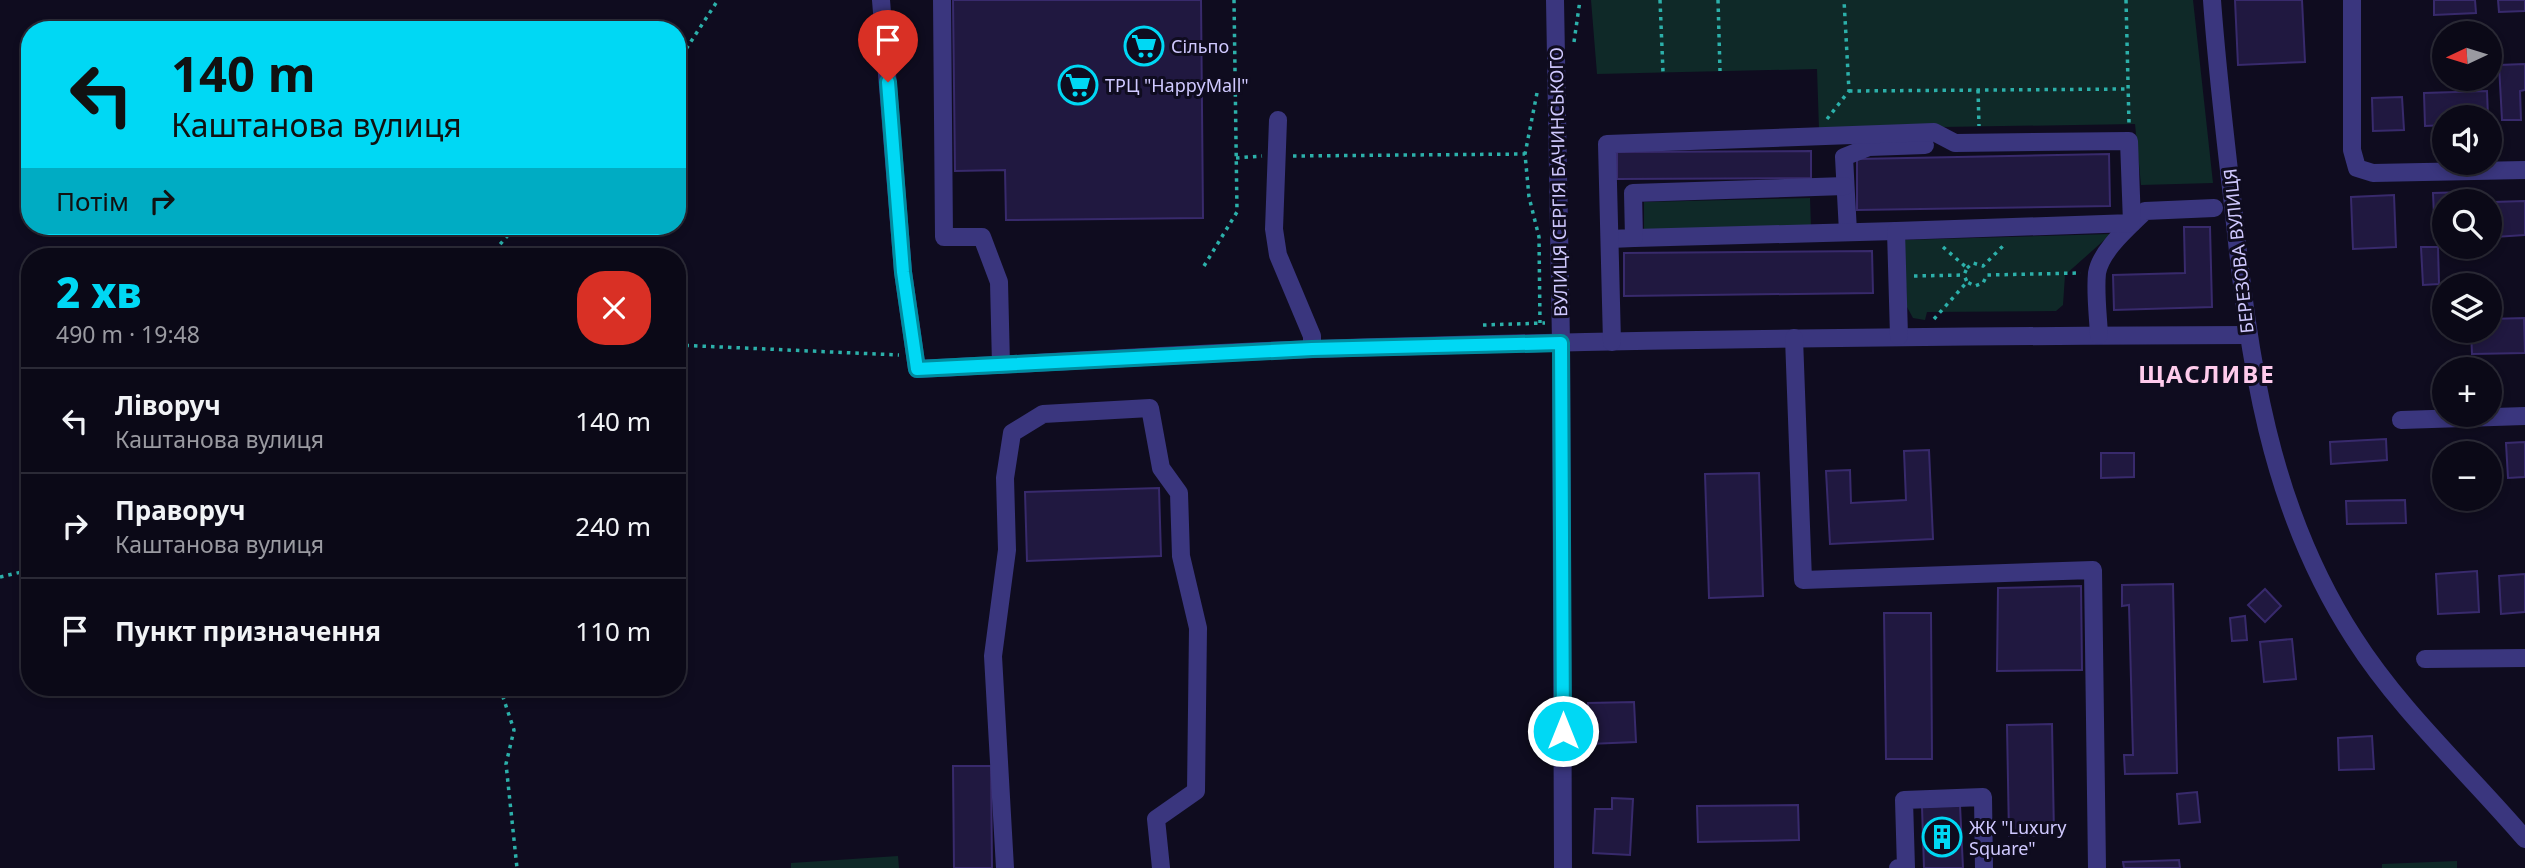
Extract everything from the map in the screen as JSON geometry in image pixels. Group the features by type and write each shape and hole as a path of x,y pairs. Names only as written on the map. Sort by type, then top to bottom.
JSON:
{"street":[{"path":"881,0 903,272 917,369 1312,349 1899,336 2247,335"},
{"path":"942,0 944,237 982,237 999,282 1001,365"},
{"name":"ВУЛИЦЯ СЕРГІЯ БАЧИНСЬКОГО","path":"1555,0 1561,343 1563,868"},
{"name":"БЕРЕЗОВА ВУЛИЦЯ","path":"2213,0 2247,335 2266,429 2290,512 2328,596 2382,679 2525,839"},
{"path":"2352,0 2352,150 2357,168 2373,173 2525,170"},
{"path":"1278,120 1274,229 1278,255 1312,336 1312,349"},
{"path":"1612,342 1607,144 1934,132 1955,143"},
{"path":"1847,232 1844,157 1869,147 1955,143 2129,141 2132,223"},
{"path":"1634,238 1633,193 1845,186"},
{"path":"2099,335 2097,272 2102,258 2132,223 2145,211 2214,208"},
{"path":"1610,239 2132,223"},
{"path":"1896,231 1899,336"},
{"path":"1794,338 1802,580 2093,570 2097,868"},
{"path":"1004,868 993,656 1007,550 1005,478 1012,433 1043,414 1150,408 1161,468 1180,493 1181,555 1198,628 1196,791 1156,820 1161,868"},
{"path":"2401,420 2525,416"},
{"path":"2425,659 2525,658"},
{"path":"1898,868 1906,868 1904,800 1983,797 1984,868"}],"path":[{"path":"686,49 718,0"},
{"path":"1204,266 1237,212 1234,0"},
{"path":"1660,0 1663,72"},
{"path":"1718,0 1720,71"},
{"path":"1819,129 1849,91 1844,0"},
{"path":"2126,0 2129,124"},
{"path":"1849,91 2128,89"},
{"path":"1978,90 1980,144"},
{"path":"1474,325 1540,323 1539,237 1529,197 1525,154 1538,92"},
{"path":"1292,169 1292,156 1525,154"},
{"path":"1983,266 2015,235 2015,227"},
{"path":"1931,230 1931,236 1967,268"},
{"path":"1973,263 1983,266 1987,275 1983,284 1975,286 1967,282 1964,275 1967,268 1973,263"},
{"path":"1987,275 2097,272"},
{"path":"1898,276 1964,275"},
{"path":"1931,336 1931,323 1967,282"},
{"path":"686,346 800,353 891,354 916,358"},
{"path":"0,578 21,572"},
{"path":"503,696 514,730 506,764 517,868"}],"green space":[{"path":"1591,0 2193,0 2213,183 2141,185 2135,124 1819,129 1817,69 1597,74"},
{"path":"1810,198 1811,227 1644,230 1644,202"},
{"path":"2111,234 2065,275 2063,305 2056,311 1927,312 1925,320 1913,318 1907,307 1904,240"},
{"path":"898,856 899,868 791,868 791,863"},
{"path":"2457,861 2457,868 2382,868 2382,864"}],"building":[{"name":"ТРЦ \"HappyMall\"","path":"953,0 1201,0 1203,218 1006,220 1005,170 955,171"},
{"path":"2235,0 2302,0 2305,62 2238,65"},
{"path":"2434,0 2475,0 2476,13 2434,15"},
{"path":"2498,0 2525,0 2525,11 2499,12"},
{"path":"2525,64 2525,90 2520,91 2521,120 2502,120 2502,65"},
{"path":"2487,91 2488,105 2432,105 2432,126 2425,126 2424,93"},
{"path":"2402,97 2404,130 2373,131 2372,98"},
{"path":"1811,151 1811,178 1617,179 1617,152"},
{"path":"2109,154 2110,206 1857,210 1857,159"},
{"path":"2394,195 2396,247 2353,249 2351,197"},
{"path":"2525,201 2525,235 2502,237 2502,202"},
{"path":"2184,227 2210,227 2212,307 2114,310 2113,275 2185,273"},
{"path":"2421,247 2432,247 2432,259 2438,259 2439,273 2432,273 2432,284 2423,285"},
{"path":"1872,251 1873,293 1624,296 1624,253"},
{"path":"2524,318 2525,353 2472,354 2472,343 2502,343 2502,319"},
{"path":"2386,439 2387,460 2331,464 2330,442"},
{"path":"2525,442 2525,477 2508,478 2506,443"},
{"path":"1929,450 1933,539 1830,544 1826,471 1850,470 1851,503 1906,500 1904,451"},
{"path":"2101,453 2134,453 2134,477 2101,478"},
{"path":"1759,473 1763,596 1709,598 1705,474"},
{"path":"1159,488 1161,556 1027,561 1025,492"},
{"path":"2405,500 2406,523 2347,524 2346,501"},
{"path":"2477,571 2479,612 2438,614 2436,574"},
{"path":"2525,574 2525,612 2501,614 2499,576"},
{"path":"2173,584 2177,773 2125,774 2124,755 2133,755 2129,605 2122,606 2122,585"},
{"path":"2081,586 2082,670 1997,671 1998,588"},
{"path":"2265,589 2281,606 2265,622 2248,605"},
{"path":"1884,613 1931,613 1932,759 1886,759"},
{"path":"2245,616 2247,640 2232,641 2230,618"},
{"path":"2292,639 2296,679 2264,682 2260,642"},
{"path":"1634,702 1636,742 1589,744 1588,703"},
{"path":"2052,724 2054,835 2009,836 2007,725"},
{"path":"2372,736 2374,769 2339,770 2338,738"},
{"path":"953,766 991,766 992,868 954,868"},
{"path":"2197,792 2200,822 2179,824 2177,794"},
{"path":"1612,798 1633,799 1630,855 1593,853 1595,809 1612,809"},
{"path":"1798,805 1799,840 1698,842 1697,806"},
{"name":"ЖК \"Luxury Square\"","path":"1960,805 1963,868 1924,868 1922,807"},
{"path":"2179,860 2180,868 2124,868 2123,862"}],"place":[{"name":"Сільпо","path":"1144,46"},
{"name":"ТРЦ \"HappyMall\"","path":"1078,85"},
{"name":"ЖК \"Luxury Square\"","path":"1942,837"}],"district":[{"name":"ЩАСЛИВЕ","path":"2207,373"}],"route":[{"path":"888,82 903,272 917,369 1312,349 1561,343 1563,731"}]}
